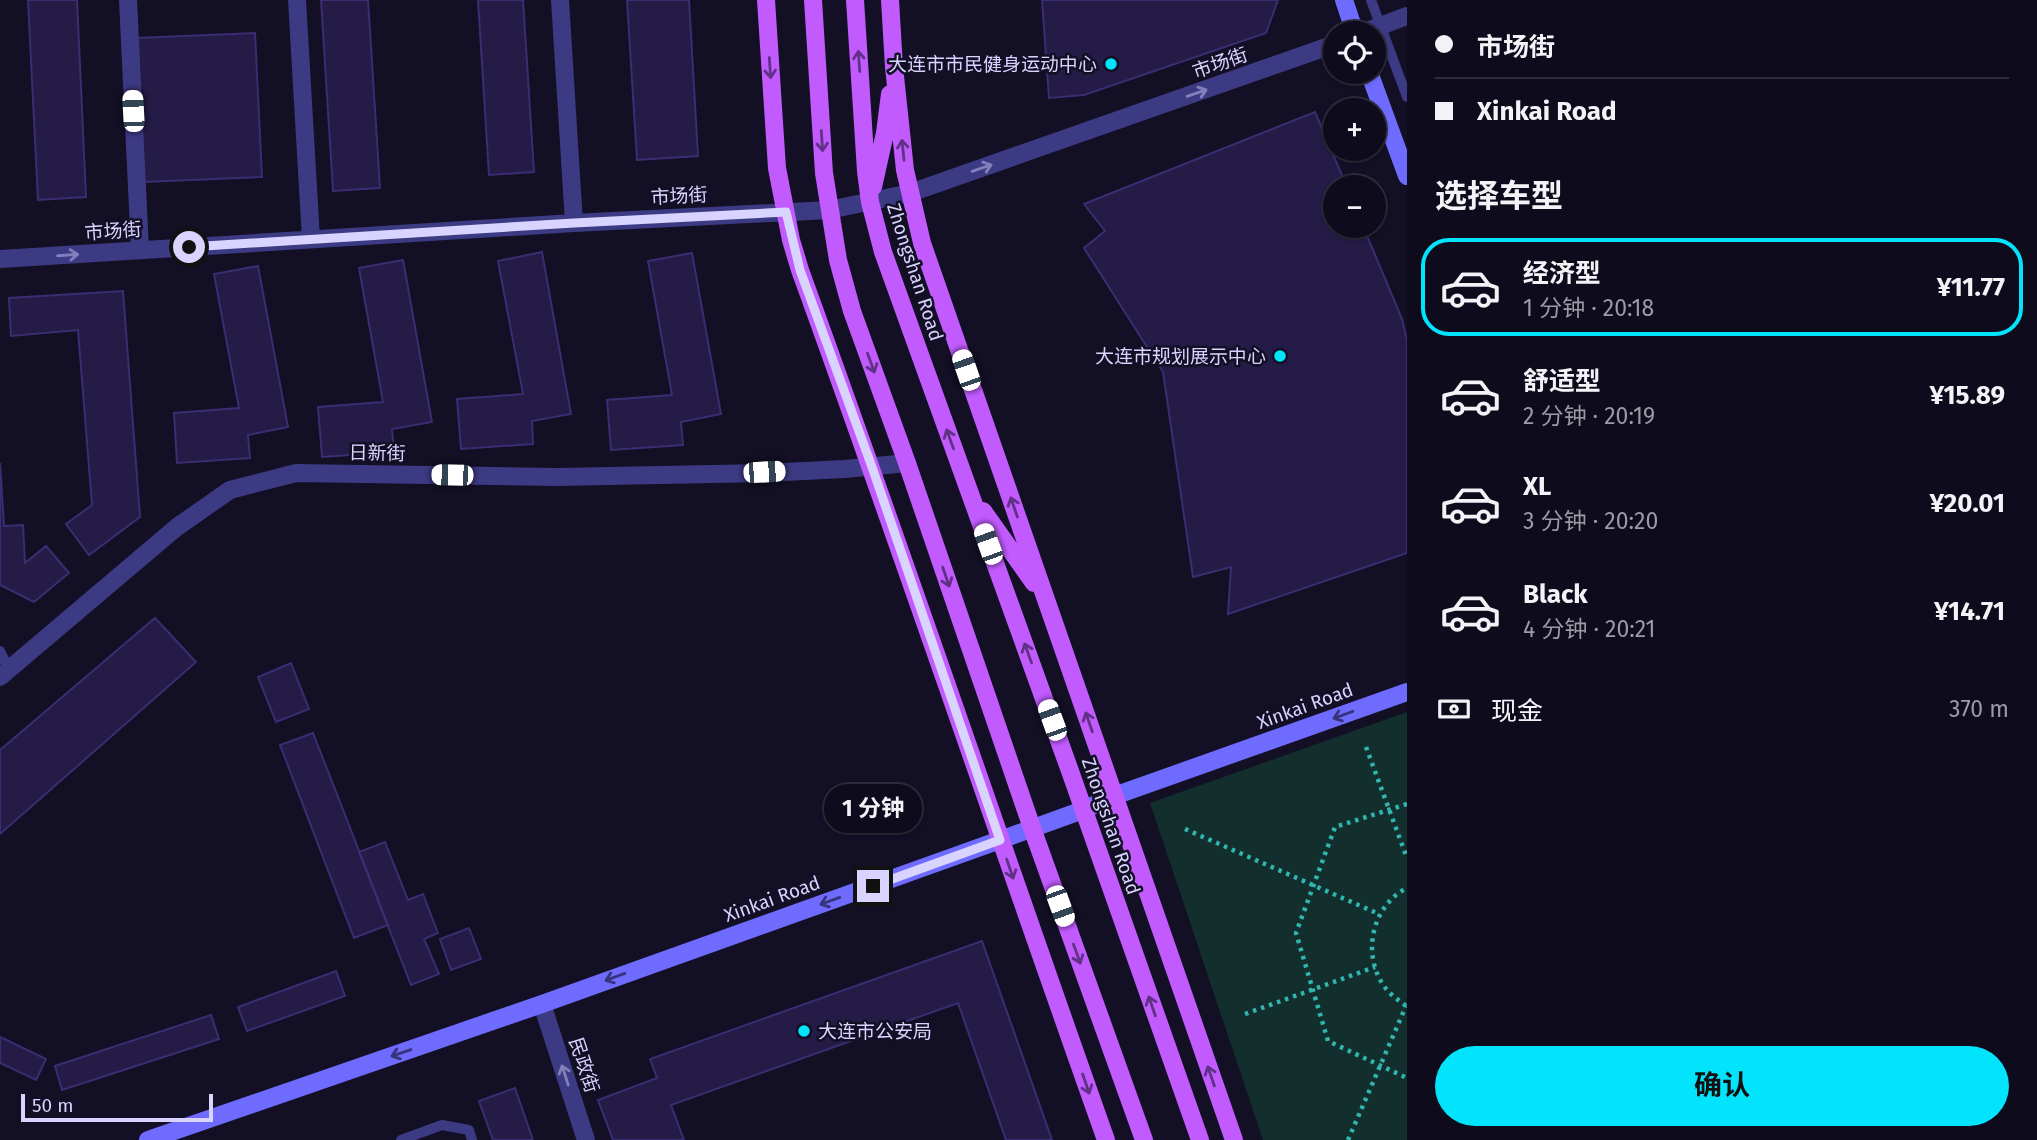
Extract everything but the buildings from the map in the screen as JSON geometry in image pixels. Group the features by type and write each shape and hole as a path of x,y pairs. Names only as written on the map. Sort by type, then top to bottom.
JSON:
{"main road":[{"path":"766,0 777,168 800,270 872,467 1106,1140"},
{"path":"813,0 824,173 838,260 852,311 1144,1140"},
{"name":"Zhongshan Road","path":"855,0 866,171 870,202 883,252 1199,1140"},
{"path":"890,0 905,170 922,243 1234,1140"},
{"path":"1344,0 1351,21"},
{"path":"870,202 885,133 894,66"},
{"path":"1373,84 1407,176"},
{"path":"970,494 1046,600"},
{"name":"Xinkai Road","path":"148,1140 542,1004 1407,692"}],"street":[{"path":"128,0 140,250"},
{"path":"298,0 311,239"},
{"path":"560,0 574,223"},
{"path":"1386,24 1407,16"},
{"name":"市场街","path":"0,259 574,223 829,211 910,193 1323,48"},
{"name":"日新街","path":"4,674 177,527 230,490 296,473 557,477 764,472 907,463"},
{"name":"民政街","path":"542,1004 586,1140"}],"lane":[{"path":"1371,0 1378,21"},
{"path":"1386,42 1407,97"},
{"path":"0,651 4,674"},
{"path":"401,1140 442,1125 469,1130 472,1140"}],"path":[{"path":"1366,747 1407,858"},
{"path":"1407,804 1335,827 1296,933 1328,1041 1407,1078"},
{"path":"1185,829 1380,914"},
{"path":"1348,1140 1406,1006 1392,996 1382,983 1371,949 1373,931 1380,914 1389,901 1407,888"},
{"path":"1245,1014 1375,967"}],"green space":[{"path":"1407,712 1407,1140 1263,1140 1150,803"}],"place":[{"name":"大连市市民健身运动中心","path":"1111,64"},
{"name":"大连市规划展示中心","path":"1280,356"},
{"name":"大连市公安局","path":"804,1031"}],"route":[{"path":"189,247 786,212 800,270 872,467 1000,840 873,886"}]}
